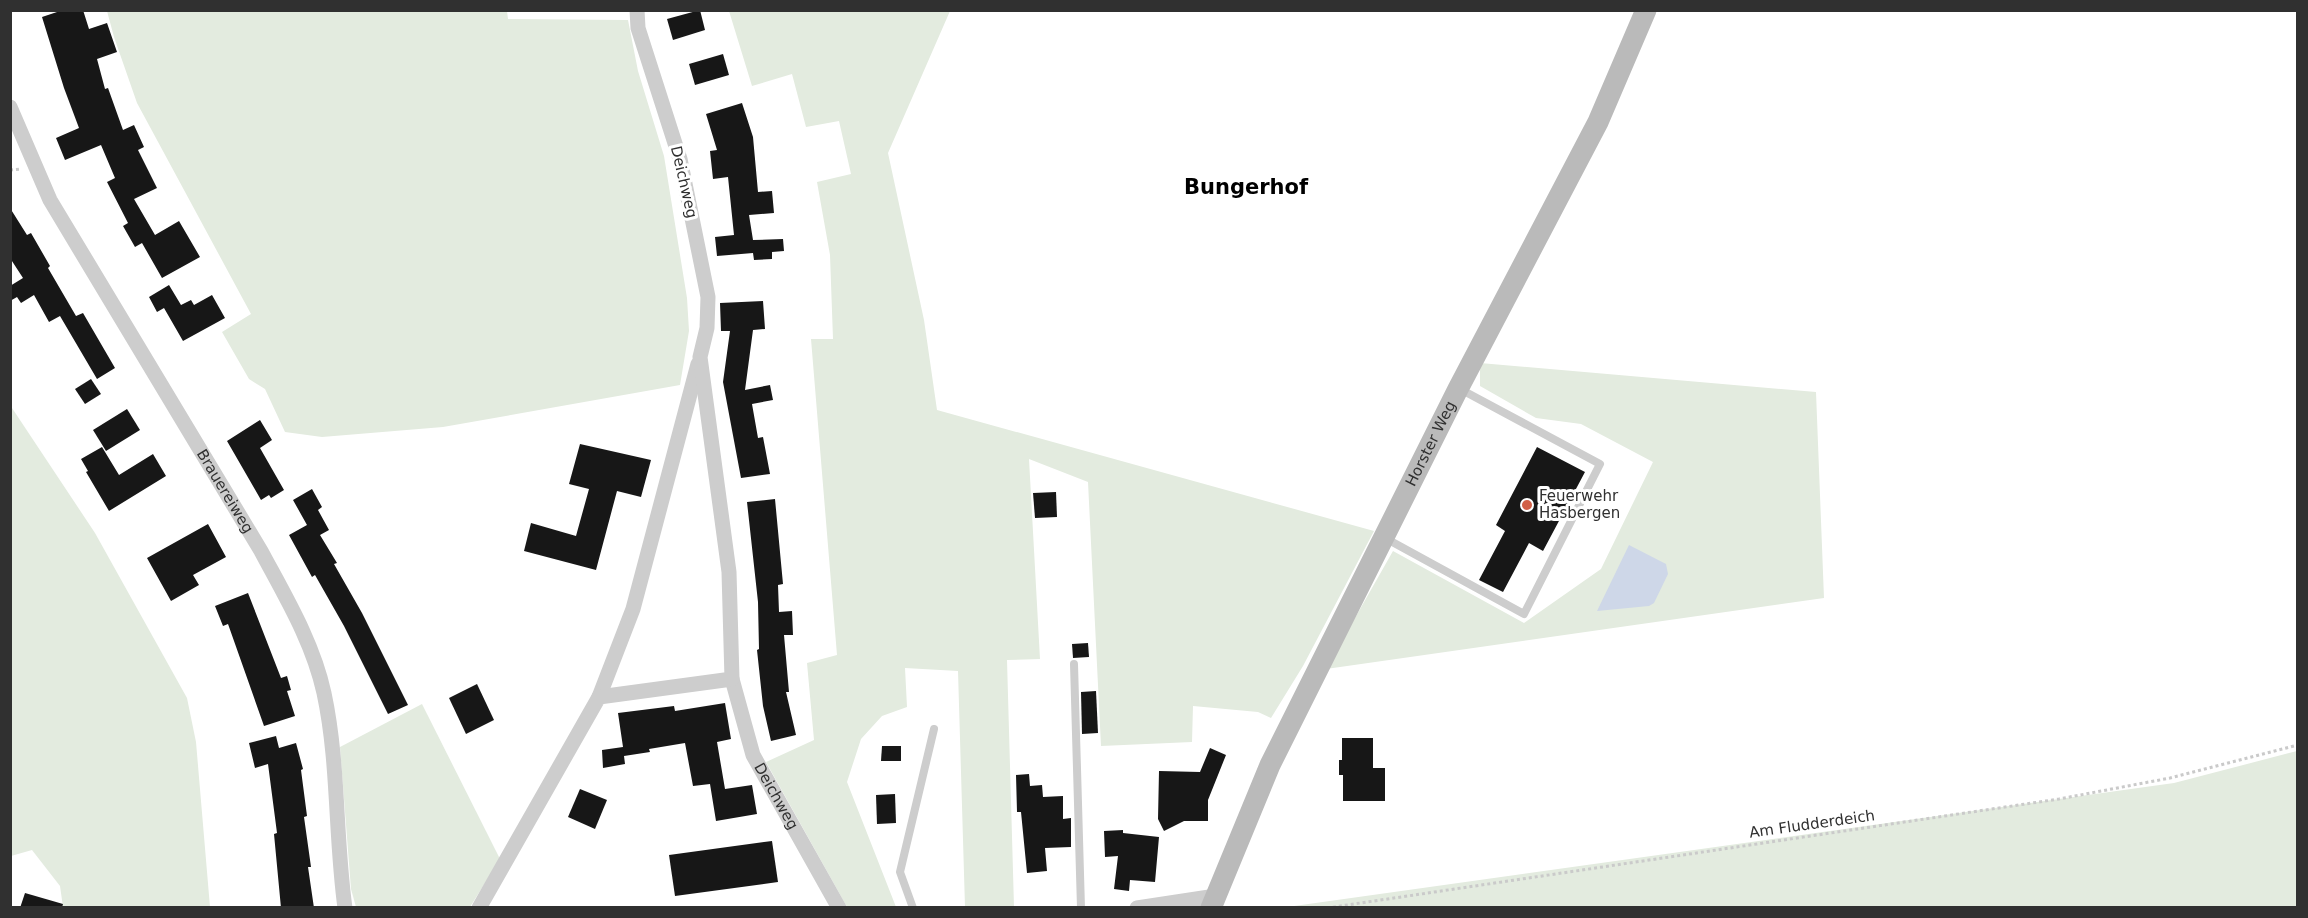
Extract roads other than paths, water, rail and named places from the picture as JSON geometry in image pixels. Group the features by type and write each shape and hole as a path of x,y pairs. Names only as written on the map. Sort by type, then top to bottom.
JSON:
{"street":[{"name":"Deichweg","path":"479,908 599,697 633,609 707,328 708,297 680,159 639,28 637,10"},
{"name":"Horster Weg","path":"1217,894 1270,765 1458,388 1598,122 1646,10"},
{"name":"Brauereiweg","path":"10,107 50,200 261,551 312,652 324,691 331,729 345,908"},
{"name":"Deichweg","path":"700,357 729,572 732,679 753,755 839,908"},
{"path":"599,697 732,679"},
{"path":"1137,908 1217,894"}],"lane":[{"path":"1383,538 1524,614 1600,464 1458,388"},
{"path":"1074,664 1081,908"},
{"path":"913,908 900,872 934,729"}],"water":[{"path":"1629,545 1666,564 1668,574 1654,603 1649,606 1597,611"}],"place":[{"name":"Feuerwehr Hasbergen","path":"1527,505"}],"district":[{"name":"Bungerhof","path":"1246,187"}]}
